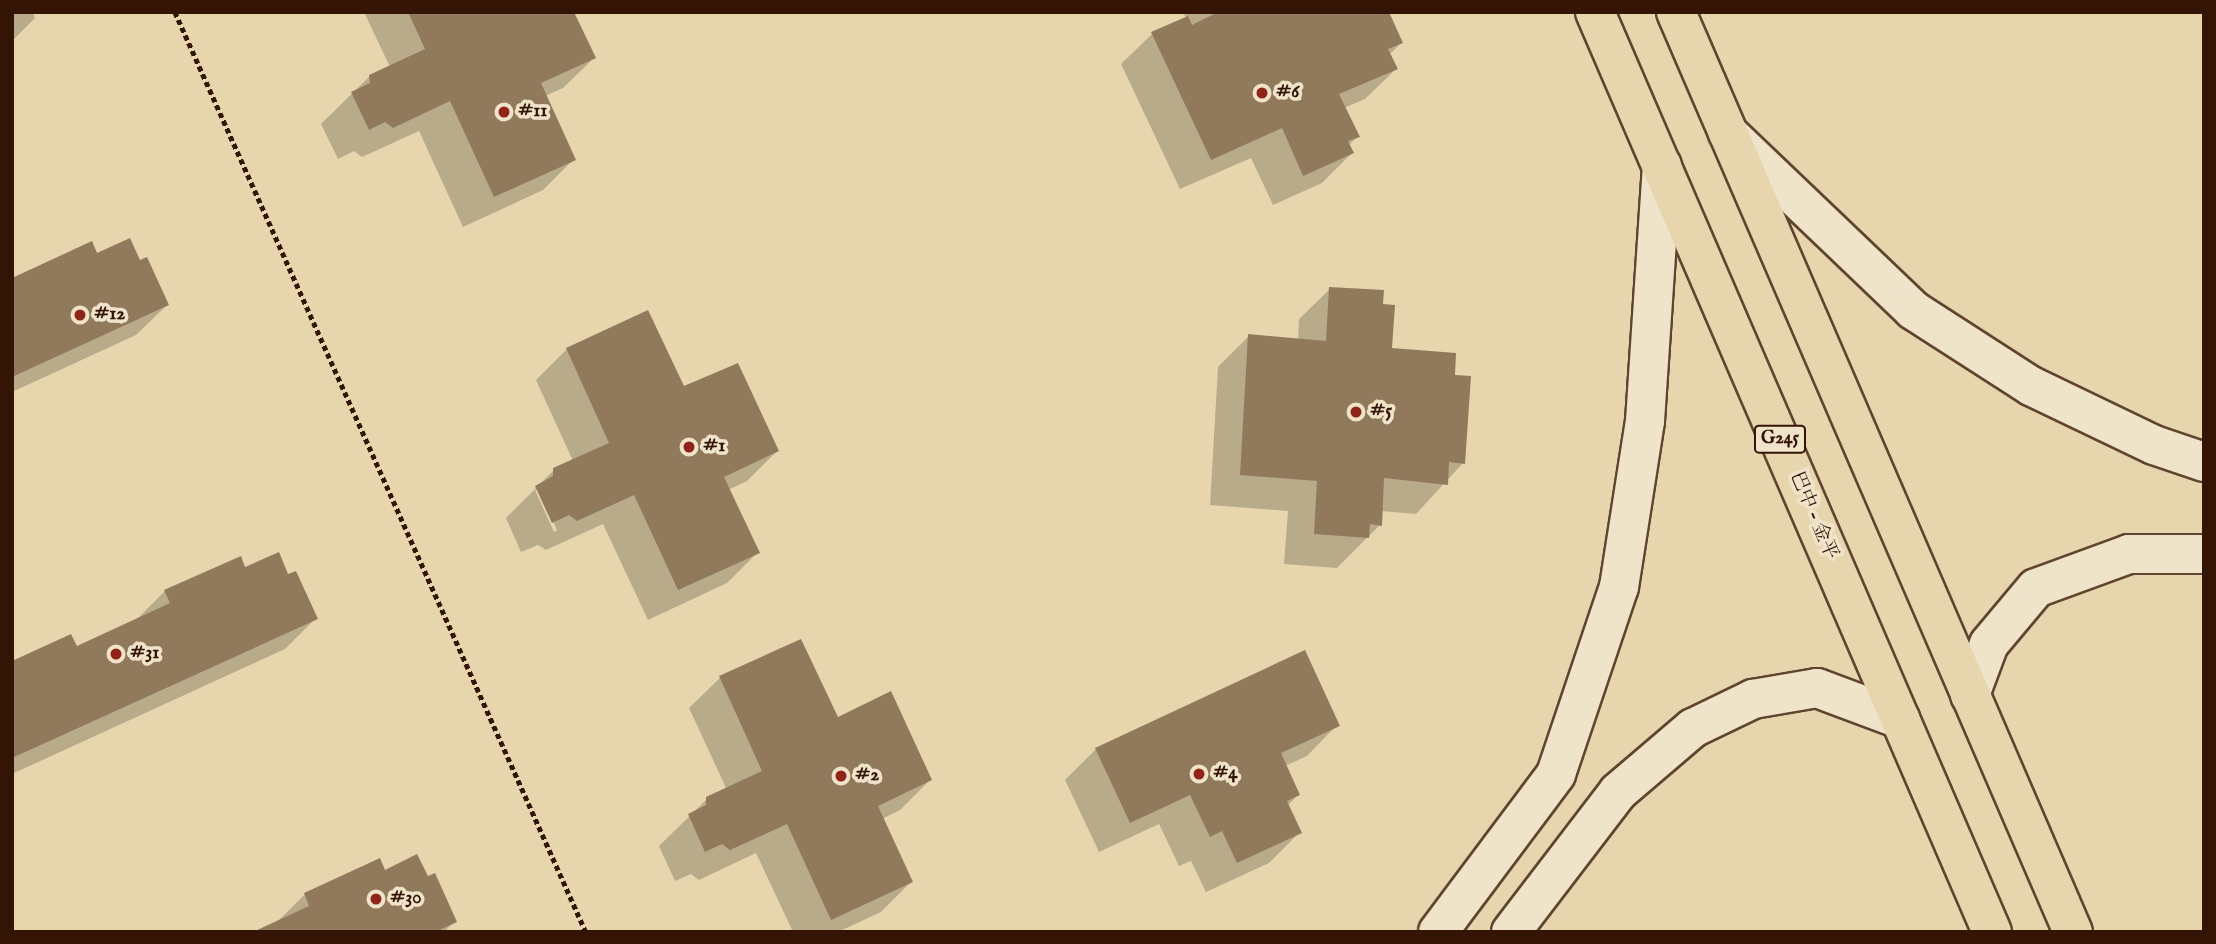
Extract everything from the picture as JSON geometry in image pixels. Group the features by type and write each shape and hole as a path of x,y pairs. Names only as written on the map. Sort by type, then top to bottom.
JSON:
{"highway":[{"name":"巴中 - 金平","path":"1595,12 1992,932"},
{"path":"1676,12 2073,932"}],"street":[{"path":"1728,132 1913,310 2031,386 2154,445 2204,462"},
{"path":"1438,932 1556,774 1619,587 1645,421 1662,166"},
{"path":"1970,695 1989,644 2036,588 2129,554 2204,554"},
{"path":"1511,932 1618,792 1693,728 1753,699 1817,688 1900,719"}],"path":[{"path":"175,12 586,932"}],"building":[{"name":"#11","path":"408,12 574,12 596,58 541,83 576,160 494,197 450,101 393,128 385,122 369,130 351,92 370,83 369,75 425,49"},
{"name":"#6","path":"1218,12 1389,12 1403,43 1388,49 1398,69 1339,94 1360,137 1348,141 1354,153 1303,176 1282,128 1211,160 1151,32 1188,16 1192,25"},
{"name":"#12","path":"130,238 140,260 147,257 169,305 12,377 12,278 92,241 97,253"},
{"name":"#5","path":"1329,287 1384,290 1383,304 1395,305 1392,348 1456,353 1455,375 1471,376 1465,464 1449,462 1448,485 1384,478 1382,526 1370,524 1369,538 1314,534 1317,481 1240,475 1248,334 1326,341"},
{"name":"#1","path":"648,310 684,386 738,363 779,451 724,477 760,553 678,590 634,495 577,521 569,515 552,523 535,486 553,476 553,468 609,443 566,348"},
{"name":"#31","path":"279,552 288,574 296,571 318,619 12,758 12,661 71,634 77,646 170,603 164,590 241,556 245,567"},
{"name":"#2","path":"801,639 838,717 891,691 932,780 878,806 913,882 831,920 787,824 730,850 722,844 705,852 688,814 706,805 706,797 762,771 719,676"},
{"name":"#4","path":"1305,650 1340,726 1281,753 1300,795 1287,801 1302,833 1237,863 1222,831 1210,837 1190,795 1130,823 1095,748"},
{"name":"#30","path":"417,854 428,876 435,873 457,922 435,932 253,932 309,906 304,893 380,858 385,870"}],"place":[{"name":"#6","path":"1262,93"},
{"name":"#11","path":"504,112"},
{"name":"#12","path":"80,315"},
{"name":"#5","path":"1356,412"},
{"name":"#1","path":"689,447"},
{"name":"#31","path":"116,654"},
{"name":"#4","path":"1199,774"},
{"name":"#2","path":"841,776"},
{"name":"#30","path":"376,899"}]}
